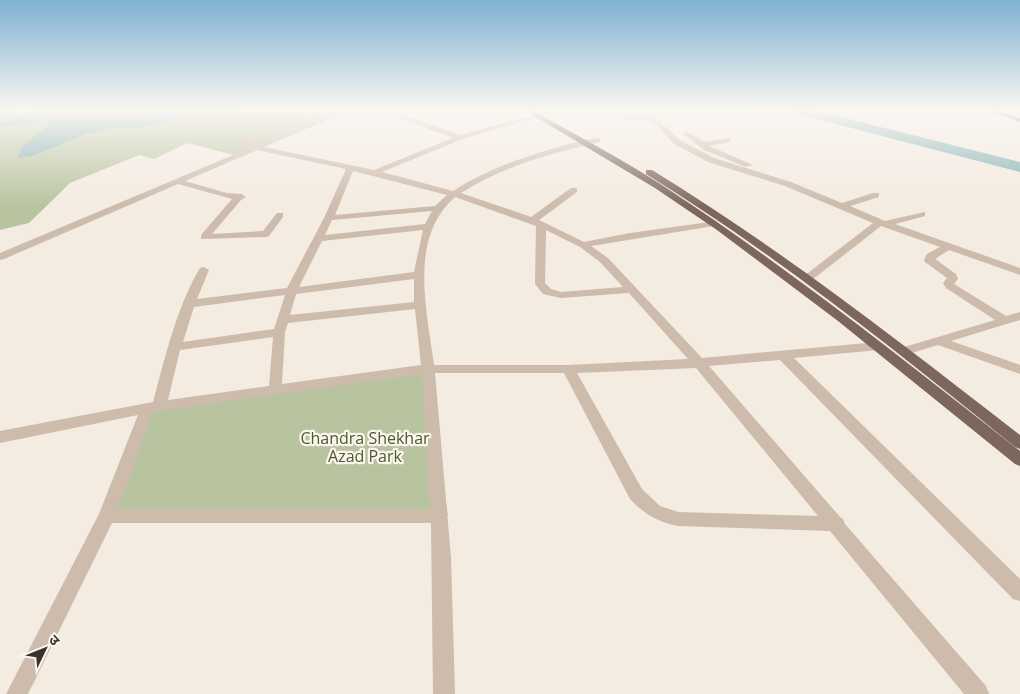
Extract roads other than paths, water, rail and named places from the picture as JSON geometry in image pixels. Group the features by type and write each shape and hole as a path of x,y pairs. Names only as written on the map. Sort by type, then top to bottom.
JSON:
{"main road":[{"path":"594,142 714,223 878,346 1020,460"},
{"path":"594,142 717,213 905,351 1020,443"}],"street":[{"path":"246,142 242,144 242,147 376,173 455,194 536,222 583,245 604,260 699,363 978,694"},
{"path":"0,257 270,142"},
{"path":"376,173 404,158 448,142"},
{"path":"444,694 439,516 429,411 428,369 419,305 424,242 439,208 455,194 492,173 544,154 587,142"},
{"path":"680,142 703,156 732,167 780,181"},
{"path":"700,142 780,181 882,223 1020,272"},
{"path":"703,145 716,142"},
{"path":"275,390 281,326 292,289 329,218 350,168"},
{"path":"177,181 226,196 242,197 204,237 261,235 269,232 280,215"},
{"path":"536,222 574,190"},
{"path":"842,206 876,195"},
{"path":"329,218 439,208"},
{"path":"808,278 882,223 922,214"},
{"path":"536,222 540,284 547,292 561,295 631,290"},
{"path":"583,245 714,223"},
{"path":"318,239 430,226"},
{"path":"948,246 931,256 930,260 952,276 953,279 948,284 1005,321"},
{"path":"17,694 107,516 154,407 188,304 204,270"},
{"path":"188,304 292,289 420,275"},
{"path":"174,347 281,326 419,305"},
{"path":"905,351 1020,316"},
{"path":"939,341 1020,370"},
{"path":"0,437 154,407 428,369 568,370 699,363 878,346"},
{"path":"784,356 1020,592"},
{"path":"568,370 636,494 648,508 661,516 678,519 836,524"},
{"path":"107,516 439,516"}],"water":[{"path":"27,142 65,142 32,156 18,158 23,145"}],"waterway":[{"path":"925,142 1020,167"}],"park label":[{"name":"Chandra Shekhar Azad Park","path":"365,447"}]}
